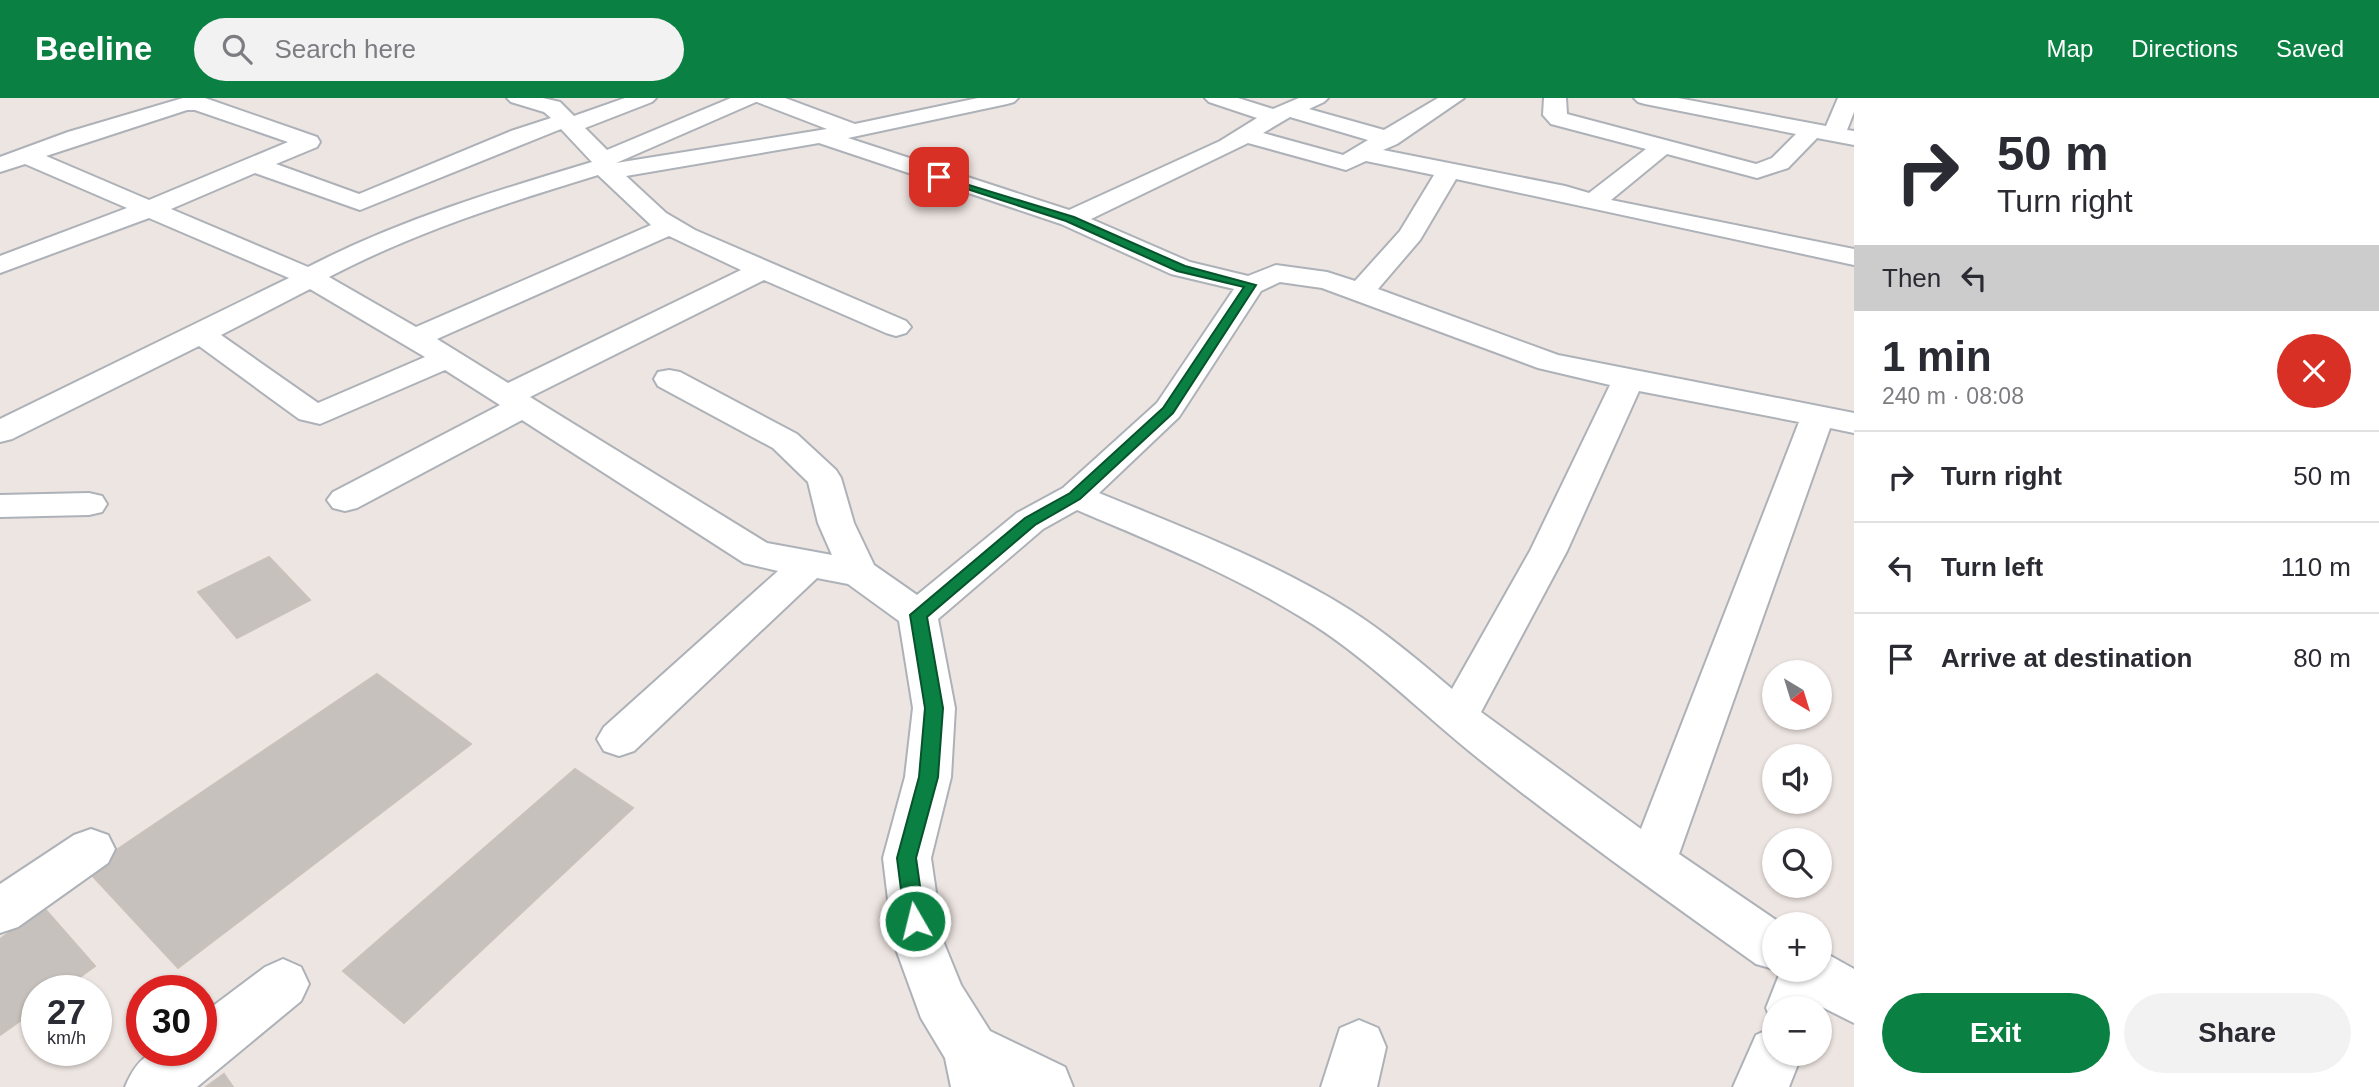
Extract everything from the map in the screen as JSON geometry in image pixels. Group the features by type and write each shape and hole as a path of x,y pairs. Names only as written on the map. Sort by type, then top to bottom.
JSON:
{"street":[{"path":"518,98 563,112 606,165 657,218 763,270 896,327"},
{"path":"360,203 519,136 563,112 645,98"},
{"path":"0,432 290,290 309,277 373,244 481,203 606,165 748,98"},
{"path":"765,98 853,131"},
{"path":"918,98 960,110"},
{"path":"606,165 822,137 1007,98"},
{"path":"1216,98 1389,139"},
{"path":"1070,219 1244,135 1281,113 1317,98"},
{"path":"1244,135 1346,163 1365,154 1453,98"},
{"path":"1555,98 1554,115 1559,119 1757,171 1780,163 1833,134 1849,98"},
{"path":"1645,98 1833,134"},
{"path":"0,165 76,137 185,104 197,103 309,142 146,210 0,265"},
{"path":"822,137 1070,219 1181,268 1251,285"},
{"path":"1592,203 1662,147"},
{"path":"1365,154 1565,193 1592,203 1854,257"},
{"path":"26,156 146,210 309,277 431,348 758,554 859,573 918,615 934,708 928,777 906,858 918,942 940,1000 975,1069 1045,1087"},
{"path":"253,164 360,203 412,230"},
{"path":"1359,294 1411,235 1449,170"},
{"path":"201,334 310,412 320,414 431,348 671,226"},
{"path":"345,500 513,402 763,270"},
{"path":"918,615 1030,521 1075,496 1168,410 1251,285 1276,273 1327,280 1549,362 1628,380 1836,419 1652,862"},
{"path":"669,379 785,441 824,478 836,523 859,573"},
{"path":"1457,716 1499,648 1588,474 1628,380"},
{"path":"1075,496 1232,562 1317,608 1402,668 1476,733 1762,939"},
{"path":"0,506 89,504"},
{"path":"619,739 809,564"},
{"path":"0,911 91,849"},
{"path":"1827,982 1854,998"},
{"path":"217,1036 283,984"},
{"path":"153,1087 179,1066"},
{"path":"1761,1087 1770,1066"}],"building":[{"path":"269,557 310,600 237,638 198,592"},
{"path":"377,674 471,744 178,968 87,870"},
{"path":"575,769 633,808 404,1023 343,971"},
{"path":"44,908 95,966 83,975 21,975 21,1020 0,1035 0,939"},
{"path":"224,1074 233,1087 206,1087"}],"route":[{"path":"915,921 906,858 928,777 934,708 918,615 1030,521 1075,496 1168,410 1251,285 1181,268 1070,219 939,177"}]}
